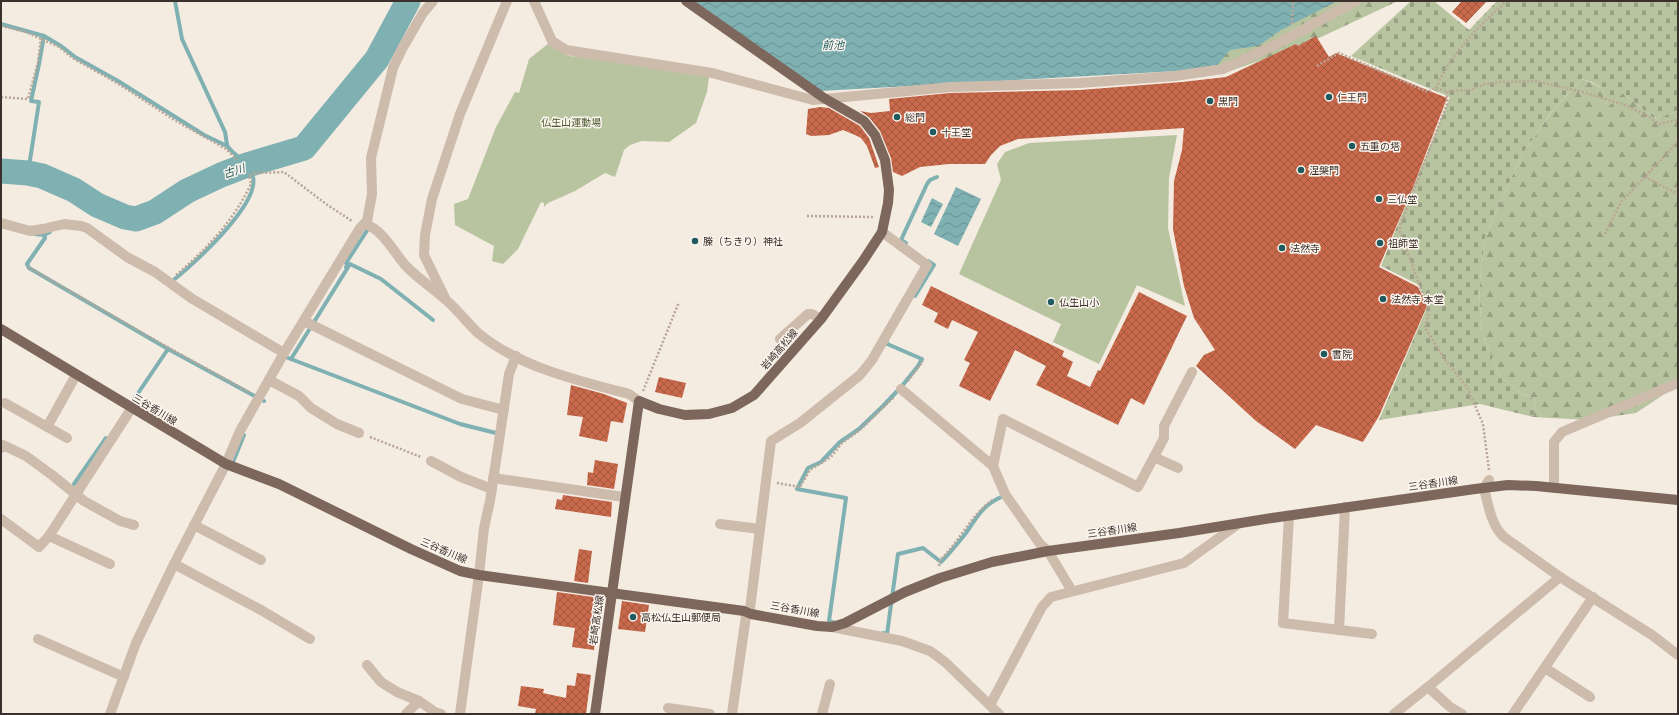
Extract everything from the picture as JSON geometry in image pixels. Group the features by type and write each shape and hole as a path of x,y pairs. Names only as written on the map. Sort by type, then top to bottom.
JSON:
{"main road":[{"name":"岩崎高松線","path":"595,714 624,497 639,401 659,409 685,415 709,414 732,408 754,395 821,319 882,232 886,217 889,190 885,160 875,135 864,121 824,98 686,1"},
{"name":"三谷香川線","path":"1,329 226,464 279,484 411,549 460,571 479,576 744,611 818,626 832,627 905,592 940,578 992,562 1048,551 1238,524 1486,484 1554,488 1678,500"}],"street":[{"path":"110,714 136,643 174,564 226,464 240,431 284,353 360,228 367,221 372,194 371,158 393,68 402,49 423,14 433,1"},
{"path":"447,301 424,255 425,235 432,199 460,114 507,1"},
{"path":"534,1 552,41 566,50 712,73 813,100 950,87 1080,83 1182,75 1223,69 1273,46 1356,1"},
{"path":"1,223 30,231 43,230 64,224 87,228 127,257 155,272 191,298 284,353"},
{"path":"365,224 370,226 384,239 404,264 447,301 478,333 489,341 548,371 629,394 639,401"},
{"path":"732,714 746,616 750,609 771,441 800,423 860,375 872,360 927,265 882,232"},
{"path":"780,339 808,314 812,314 821,319"},
{"path":"304,321 462,399 504,410"},
{"path":"460,714 484,528 509,374 516,356"},
{"path":"993,466 1003,419 1138,487 1164,438 1164,426 1192,372"},
{"path":"47,427 76,375"},
{"path":"269,380 299,396 311,408 337,424 359,433"},
{"path":"1554,488 1554,442 1562,432 1678,383"},
{"path":"902,389 993,466 1005,494 1040,544 1048,551 1072,591"},
{"path":"5,403 67,438"},
{"path":"1,519 39,547 49,536 131,408"},
{"path":"1,448 4,445 26,456 84,501 120,521 134,525"},
{"path":"1154,457 1178,468"},
{"path":"431,461 461,477 492,484 624,497"},
{"path":"1486,484 1492,515 1499,532 1560,577 1593,596 1652,635 1678,655"},
{"path":"1339,630 1345,507"},
{"path":"1289,516 1283,623 1372,634"},
{"path":"720,524 760,530"},
{"path":"990,705 1042,607 1051,597 1184,563 1238,524"},
{"path":"194,525 261,560"},
{"path":"49,536 110,564"},
{"path":"174,564 261,610 310,639"},
{"path":"1394,714 1428,688 1560,577"},
{"path":"1513,714 1593,596"},
{"path":"832,627 902,641 930,651 945,662 999,714"},
{"path":"38,639 124,678"},
{"path":"367,665 381,682 397,692 418,701 435,712 441,714"},
{"path":"1545,668 1590,697"},
{"path":"822,714 830,684"},
{"path":"1428,688 1449,710 1462,714"},
{"path":"406,714 418,701"},
{"path":"668,708 710,714"}],"path":[{"path":"1292,36 1293,1"},
{"path":"1316,66 1339,53 1428,92 1436,88 1443,71 1458,50 1489,17 1507,1"},
{"path":"1,26 41,38 59,46 74,59 117,83 176,121 226,149 237,160"},
{"path":"1,97 28,99 38,62 41,38"},
{"path":"1436,88 1447,91 1470,90 1485,84 1536,81 1583,92 1628,106 1659,124 1678,120"},
{"path":"1447,91 1447,104 1400,226 1400,231 1429,312 1425,328 1446,362 1467,387 1483,424 1488,452 1486,484"},
{"path":"1605,234 1621,202 1678,142"},
{"path":"168,282 186,267 228,223 251,184 249,176 255,173 284,172 346,217 358,224 365,224"},
{"path":"1645,177 1678,194"},
{"path":"807,216 886,217"},
{"path":"28,267 258,397"},
{"path":"639,401 679,302"},
{"path":"767,481 800,486 807,473 831,457 842,443 860,430 902,389 923,361"},
{"path":"359,433 431,461"},
{"path":"940,578 938,575 940,560 964,531 974,516 993,499 1005,494"}],"green space":[{"path":"1319,1 1398,1 1304,45 1225,73 1099,69"},
{"path":"1411,1 1434,1 1469,30 1497,1 1678,1 1678,111 1655,119 1623,93 1607,108 1605,95 1601,88 1598,85 1582,79 1552,111 1522,154 1485,237 1479,289 1482,333 1500,376 1520,393 1536,400 1533,417 1480,404 1379,420 1428,305 1419,285 1381,266 1450,97 1351,56"},
{"name":"仏生山運動場","path":"549,43 562,53 574,57 578,56 709,77 707,92 696,123 669,142 642,141 630,145 624,150 615,177 605,173 575,191 548,203 544,207 544,203 541,202 518,249 503,264 492,261 494,246 455,225 454,204 468,199 496,127 515,92 519,93 529,59"},
{"path":"1582,79 1597,85 1603,91 1607,107 1623,93 1655,119 1678,111 1678,385 1636,413 1588,420 1533,417 1536,400 1520,393 1500,376 1482,333 1479,289 1485,237 1522,154 1553,110"},
{"path":"1177,135 1169,178 1168,228 1185,306 1137,285 1099,364 1053,342 1061,324 959,274 1001,180 997,164 1005,152 1029,143"}],"water":[{"name":"前池","path":"694,1 1337,1 1281,30 1258,46 1230,50 1214,69 821,91"},
{"path":"956,187 981,199 958,246 934,234"},
{"path":"932,198 943,204 931,227 921,222"}],"building":[{"path":"1462,1 1487,1 1466,23 1452,12"},
{"name":"法然寺","path":"1316,36 1329,57 1336,53 1447,98 1412,190 1379,267 1418,287 1427,306 1379,416 1363,442 1316,425 1295,449 1256,421 1196,366 1204,355 1215,350 1194,318 1184,286 1173,229 1174,181 1182,150 1184,128 1018,139 1000,146 985,164 949,164 920,167 902,176 893,172 891,158 880,131 869,117 860,111 871,113 890,111 889,99 950,93 1080,90 1226,77 1296,44 1298,46"},
{"path":"820,107 829,108 860,126 869,138 879,167 875,168 867,146 861,138 855,135 843,130 829,135 811,136 806,134 808,109"},
{"path":"931,286 1064,351 1062,356 1073,362 1067,376 1090,387 1098,370 1100,371 1139,292 1187,316 1144,405 1131,398 1118,425 1036,385 1046,366 1015,350 990,401 959,386 970,363 964,360 978,332 952,320 948,329 934,322 938,313 922,305"},
{"path":"659,377 686,383 682,398 655,392"},
{"path":"571,385 604,394 627,403 623,423 611,421 607,442 579,436 583,417 567,415"},
{"path":"595,460 618,464 614,489 587,485 588,472 593,473"},
{"path":"563,495 612,502 611,517 555,509 557,499 562,500"},
{"path":"579,549 592,551 588,583 574,581"},
{"path":"557,592 600,598 594,650 572,647 575,628 553,625"},
{"path":"622,601 649,605 645,632 618,629"},
{"path":"577,673 591,675 586,714 535,714 536,709 518,706 521,686 544,689 543,693 566,698 567,685 575,686"}],"waterway":[{"path":"171,282 194,263 236,218 246,203 252,189 253,177 246,164 228,147 225,132 182,39 175,1"},
{"name":"古川","path":"1,171 28,173 42,176 74,190 97,205 125,217 136,219 155,212 187,191 221,175 247,165 304,148 377,59 408,1"},
{"path":"1,24 44,36 61,46 75,57 118,81 204,135 227,146"},
{"path":"28,173 39,102 31,101 44,36"},
{"path":"906,243 901,240 927,184 930,180 937,177"},
{"path":"346,267 348,264 346,263 368,229"},
{"path":"35,234 44,235 50,232"},
{"path":"44,235 45,238 27,264 29,268 168,349 264,401"},
{"path":"915,296 934,265 928,261"},
{"path":"291,359 350,264 381,279 433,320"},
{"path":"835,623 829,621 846,498 797,489 808,468 821,462 840,442 859,429 902,386 918,366 922,359 885,343 887,341"},
{"path":"130,405 168,349"},
{"path":"283,356 460,424 496,433"},
{"path":"233,462 244,435"},
{"path":"74,484 106,438"},
{"path":"883,633 887,634 898,554 923,548 941,562 966,533 980,512 994,500 1001,497"}],"place":[{"name":"仁王門","path":"1329,97"},
{"name":"黒門","path":"1210,101"},
{"name":"総門","path":"897,117"},
{"name":"十王堂","path":"933,132"},
{"name":"五重の塔","path":"1352,146"},
{"name":"涅槃門","path":"1301,170"},
{"name":"三仏堂","path":"1379,199"},
{"name":"榺（ちきり）神社","path":"695,241"},
{"name":"祖師堂","path":"1380,243"},
{"name":"法然寺","path":"1282,248"},
{"name":"法然寺 本堂","path":"1383,299"},
{"name":"仏生山小","path":"1051,302"},
{"name":"書院","path":"1324,354"},
{"name":"高松仏生山郵便局","path":"633,617"}]}
